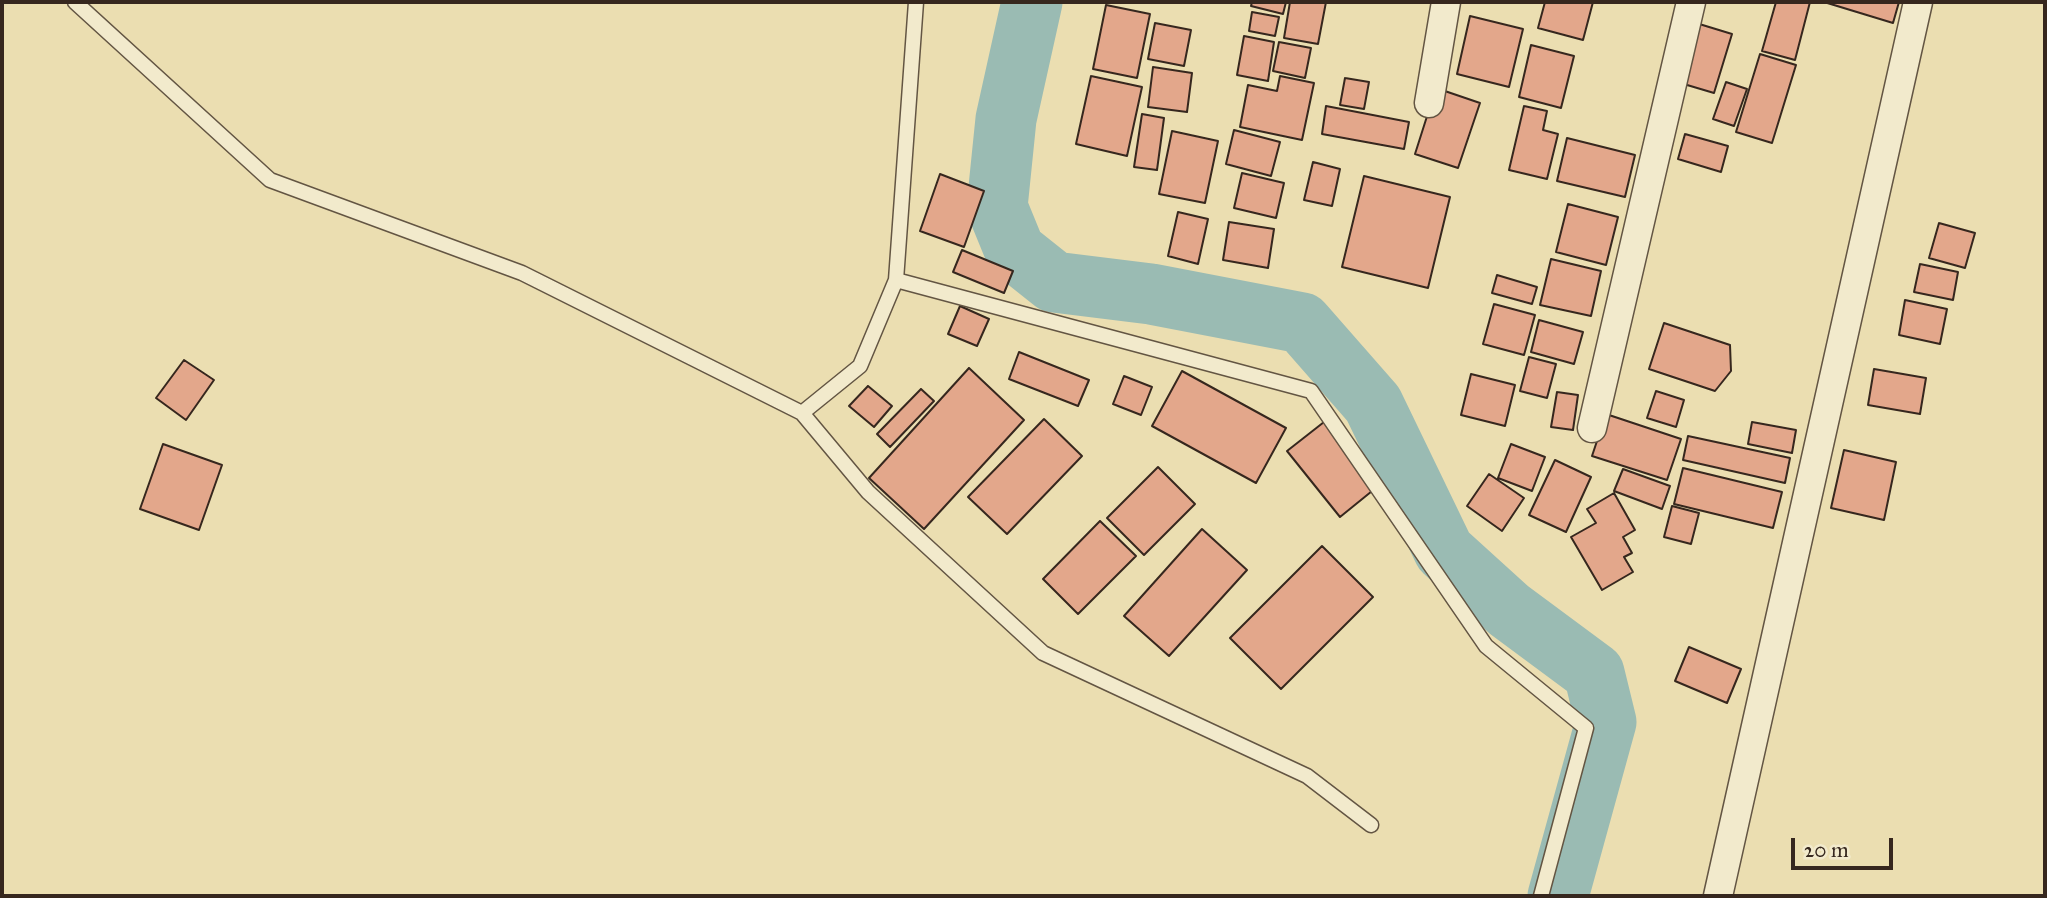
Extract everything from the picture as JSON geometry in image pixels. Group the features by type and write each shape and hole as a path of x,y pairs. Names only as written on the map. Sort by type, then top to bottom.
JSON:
{"street":[{"path":"1429,103 1446,2"},
{"path":"1592,428 1691,2"},
{"path":"1718,896 1918,2"}],"lane":[{"path":"75,2 270,180 522,273 802,413 868,492 1043,653 1307,776 1371,825"},
{"path":"802,413 860,366 896,280 916,2"},
{"path":"896,280 1311,390 1486,646 1586,728 1541,896"}],"building":[{"path":"1252,2 1286,2 1283,14 1251,6"},
{"path":"1290,2 1326,2 1318,44 1284,38"},
{"path":"1545,2 1593,2 1583,40 1538,28"},
{"path":"1776,2 1810,2 1795,60 1762,51"},
{"path":"1824,2 1899,2 1893,23"},
{"path":"1106,5 1150,14 1137,78 1093,69"},
{"path":"1252,12 1279,17 1275,36 1249,31"},
{"path":"1470,16 1523,29 1509,87 1457,74"},
{"path":"1155,23 1191,30 1184,66 1148,59"},
{"path":"1696,23 1732,34 1714,93 1677,82"},
{"path":"1244,36 1274,42 1268,81 1237,75"},
{"path":"1279,42 1311,48 1305,78 1273,71"},
{"path":"1531,45 1574,56 1561,108 1519,97"},
{"path":"1760,54 1796,65 1772,143 1736,132"},
{"path":"1153,67 1192,73 1187,112 1148,107"},
{"path":"1091,76 1142,87 1127,156 1076,144"},
{"path":"1280,76 1314,83 1302,140 1240,127 1248,85 1277,91"},
{"path":"1345,78 1369,82 1364,109 1340,105"},
{"path":"1726,82 1747,89 1734,126 1713,119"},
{"path":"1436,88 1480,103 1458,168 1415,154"},
{"path":"1326,106 1409,122 1404,149 1322,134"},
{"path":"1524,106 1547,111 1543,130 1558,134 1547,179 1509,170"},
{"path":"1142,114 1164,118 1157,170 1134,167"},
{"path":"1234,130 1280,142 1271,176 1226,164"},
{"path":"1172,131 1218,141 1205,203 1159,194"},
{"path":"1685,134 1728,146 1721,172 1678,159"},
{"path":"1567,138 1635,155 1625,197 1557,181"},
{"path":"1313,162 1340,169 1332,206 1304,200"},
{"path":"1242,173 1284,183 1276,218 1234,208"},
{"path":"940,174 984,191 964,247 920,231"},
{"path":"1364,176 1450,197 1428,288 1342,267"},
{"path":"1568,204 1618,217 1606,265 1556,252"},
{"path":"1178,212 1208,219 1198,264 1168,256"},
{"path":"1229,222 1274,229 1268,268 1223,260"},
{"path":"1939,223 1975,233 1965,268 1929,258"},
{"path":"962,250 1013,271 1004,293 953,272"},
{"path":"1551,259 1601,271 1591,316 1540,305"},
{"path":"1920,264 1958,272 1953,300 1914,292"},
{"path":"1497,275 1537,287 1532,304 1492,293"},
{"path":"1905,300 1947,309 1940,344 1899,335"},
{"path":"1494,304 1535,315 1524,355 1483,344"},
{"path":"960,306 989,319 977,346 948,334"},
{"path":"1539,320 1583,332 1574,364 1531,352"},
{"path":"1664,323 1730,345 1731,371 1715,391 1649,369"},
{"path":"1019,352 1089,380 1078,406 1009,379"},
{"path":"1529,357 1556,364 1547,398 1520,391"},
{"path":"184,360 214,380 186,420 156,398"},
{"path":"969,368 1024,420 924,529 869,478"},
{"path":"1874,369 1926,378 1920,414 1868,405"},
{"path":"1182,371 1286,428 1256,483 1152,426"},
{"path":"1471,374 1515,385 1505,426 1461,415"},
{"path":"1124,376 1152,387 1141,415 1113,404"},
{"path":"868,386 892,406 874,427 849,406"},
{"path":"921,389 934,401 890,447 877,434"},
{"path":"1656,391 1684,400 1676,427 1647,418"},
{"path":"1557,392 1578,395 1573,430 1551,427"},
{"path":"1606,414 1681,439 1667,480 1592,456"},
{"path":"1044,419 1082,456 1007,534 968,497"},
{"path":"1324,422 1377,487 1340,517 1287,451"},
{"path":"1752,422 1796,430 1792,453 1748,444"},
{"path":"1688,436 1790,458 1785,483 1683,460"},
{"path":"163,444 222,465 199,530 140,509"},
{"path":"1511,444 1545,457 1532,491 1498,478"},
{"path":"1844,450 1896,462 1884,520 1831,508"},
{"path":"1555,460 1591,477 1566,532 1529,515"},
{"path":"1158,467 1195,504 1144,555 1107,518"},
{"path":"1683,468 1782,492 1773,528 1674,504"},
{"path":"1623,469 1670,486 1662,509 1614,491"},
{"path":"1489,474 1524,498 1502,531 1467,506"},
{"path":"1614,493 1635,530 1623,537 1632,553 1624,557 1633,572 1602,590 1571,537 1596,523 1587,509"},
{"path":"1672,506 1699,513 1691,544 1664,537"},
{"path":"1100,521 1136,556 1078,614 1043,579"},
{"path":"1202,529 1247,570 1169,656 1124,616"},
{"path":"1322,546 1373,597 1281,689 1230,638"},
{"path":"1689,647 1741,669 1727,703 1675,681"}],"waterway":[{"path":"1032,2 1006,119 997,207 1015,251 1054,282 1151,294 1302,323 1373,404 1444,551 1509,610 1594,673 1606,722 1558,896"}]}
